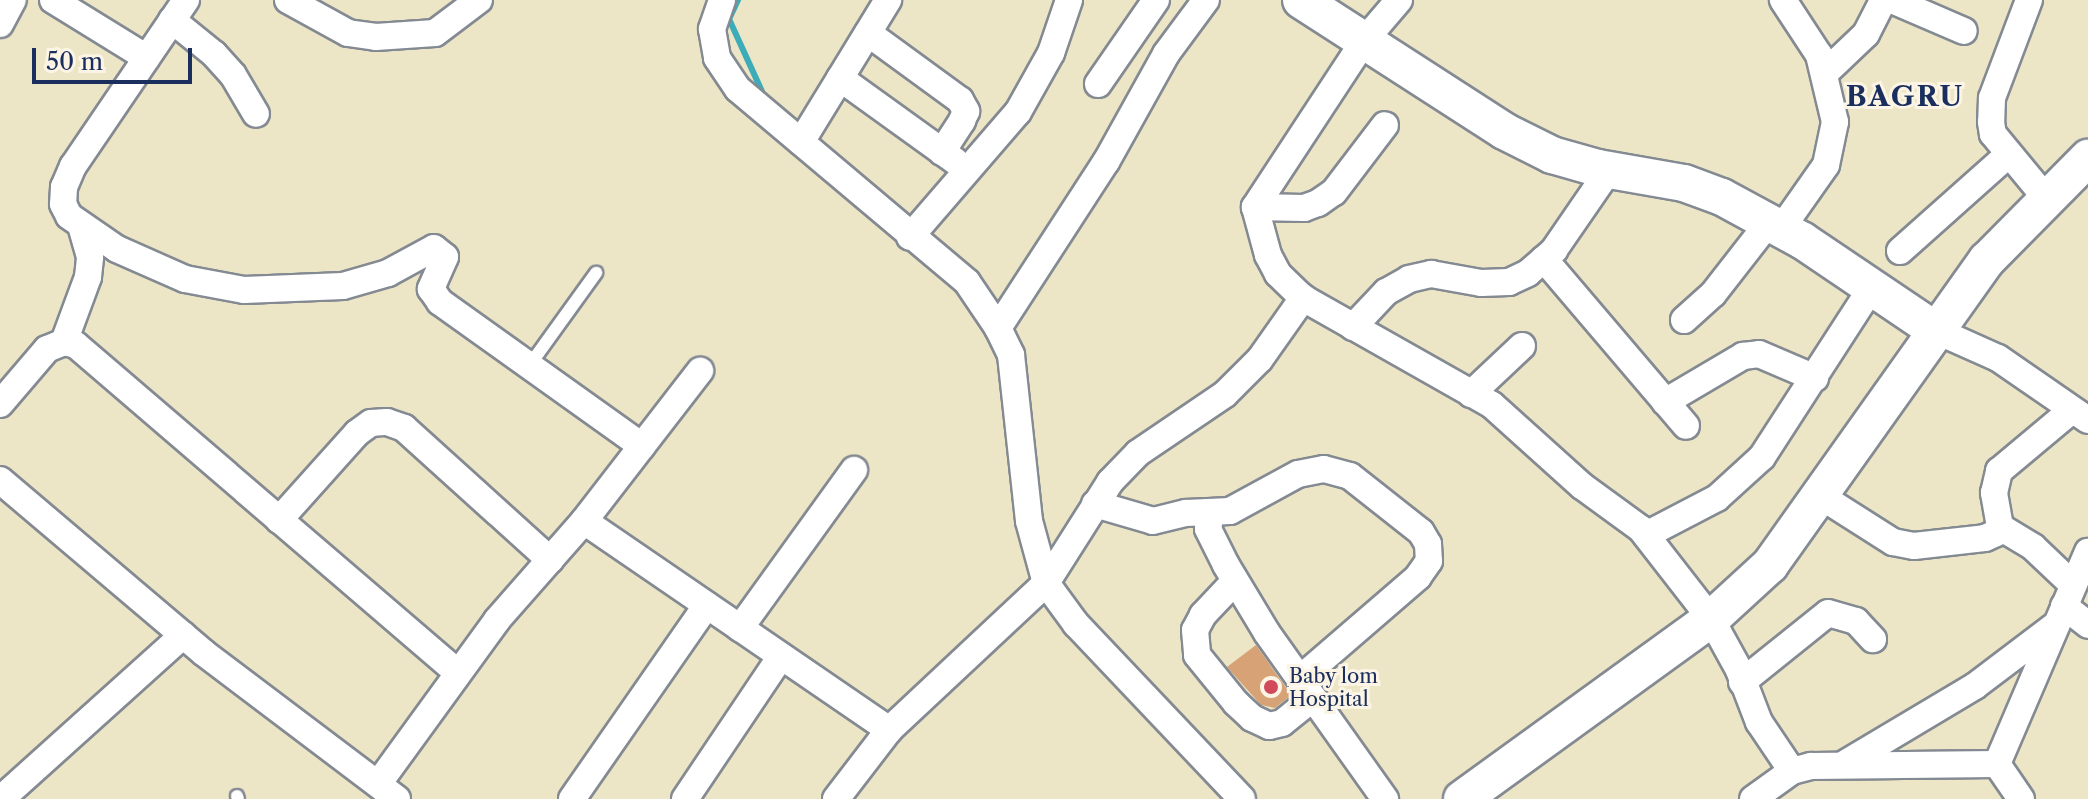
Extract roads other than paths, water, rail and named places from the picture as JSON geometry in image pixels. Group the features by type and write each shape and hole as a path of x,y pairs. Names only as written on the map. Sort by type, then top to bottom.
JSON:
{"main road":[{"path":"1301,0 1504,131 1552,155 1609,170 1684,183 1722,197 1775,226 1935,330"},
{"path":"1462,799 1711,619 1770,565 1987,260 2088,158"}],"street":[{"path":"0,24 13,0"},
{"path":"53,0 147,58"},
{"path":"288,0 348,33 376,37 435,33 479,0"},
{"path":"722,0 712,29 717,58 738,89 967,282 998,328 1011,355 1029,521 1046,583 1076,624 1242,799"},
{"path":"801,142 888,0"},
{"path":"910,237 1018,112 1051,53 1069,0"},
{"path":"1098,84 1156,0"},
{"path":"998,328 1106,162 1166,54 1206,0"},
{"path":"1399,0 1364,41 1255,207 1268,255 1278,274 1303,298 1492,405 1582,486 1646,535 1711,619 1759,722 1792,771"},
{"path":"1684,320 1713,294 1826,165 1835,122 1824,74 1819,55 1783,0"},
{"path":"1824,74 1866,34 1883,0"},
{"path":"1892,0 1964,31"},
{"path":"2029,0 1992,98 1993,134 2046,198"},
{"path":"256,114 233,75 179,10 73,166 64,187 63,204 69,216 117,249 185,279 244,290 343,286 388,273 434,248 445,257 431,289 433,296 642,446"},
{"path":"868,33 960,100 966,111 942,152"},
{"path":"840,78 968,170"},
{"path":"1255,207 1304,208 1318,203 1334,192 1385,125"},
{"path":"1900,251 2009,154"},
{"path":"1353,327 1386,292 1409,279 1431,274 1481,283 1509,282 1528,273 1554,250 1609,170"},
{"path":"64,342 88,277 90,257 81,225"},
{"path":"1544,259 1686,426"},
{"path":"1646,535 1717,498 1762,457 1872,287"},
{"path":"836,799 889,730 1046,583 1095,504 1138,453 1225,394 1260,359 1303,298"},
{"path":"1935,330 1998,358 2082,414 1999,471 1994,493 2000,527 2033,547 2064,605 2088,625"},
{"path":"0,404 47,349 64,342 76,345 458,673"},
{"path":"1471,394 1522,346"},
{"path":"1665,402 1743,356 1759,354 1815,378"},
{"path":"0,480 183,635 388,792 458,673 497,620 584,521 700,371"},
{"path":"279,520 357,433 371,423 387,422 404,428 550,560"},
{"path":"1095,504 1153,521 1186,513 1230,511 1298,474 1324,469 1350,476 1421,532 1428,544 1429,561 1418,577 1306,689 1282,723 1269,726 1252,718 1236,703 1197,655 1195,630 1203,615 1235,581"},
{"path":"740,628 854,470"},
{"path":"1819,495 1893,542 1914,546 1985,538 2000,527"},
{"path":"1211,512 1208,529 1235,581 1306,689 1385,799"},
{"path":"584,521 889,730"},
{"path":"1997,764 2088,552"},
{"path":"572,799 707,605"},
{"path":"1846,763 1963,694 2019,656 2064,605"},
{"path":"1742,682 1828,613 1856,621 1873,639"},
{"path":"1,799 183,635"},
{"path":"685,799 781,656"},
{"path":"1757,798 1792,771 1846,763 1997,764"},
{"path":"1997,764 2021,799"}],"lane":[{"path":"529,366 596,273"}],"waterway":[{"path":"738,0 729,19 765,98"}],"place":[{"name":"Baby lom Hospital","path":"1271,687"}],"district":[{"name":"BAGRU","path":"1905,96"}]}
